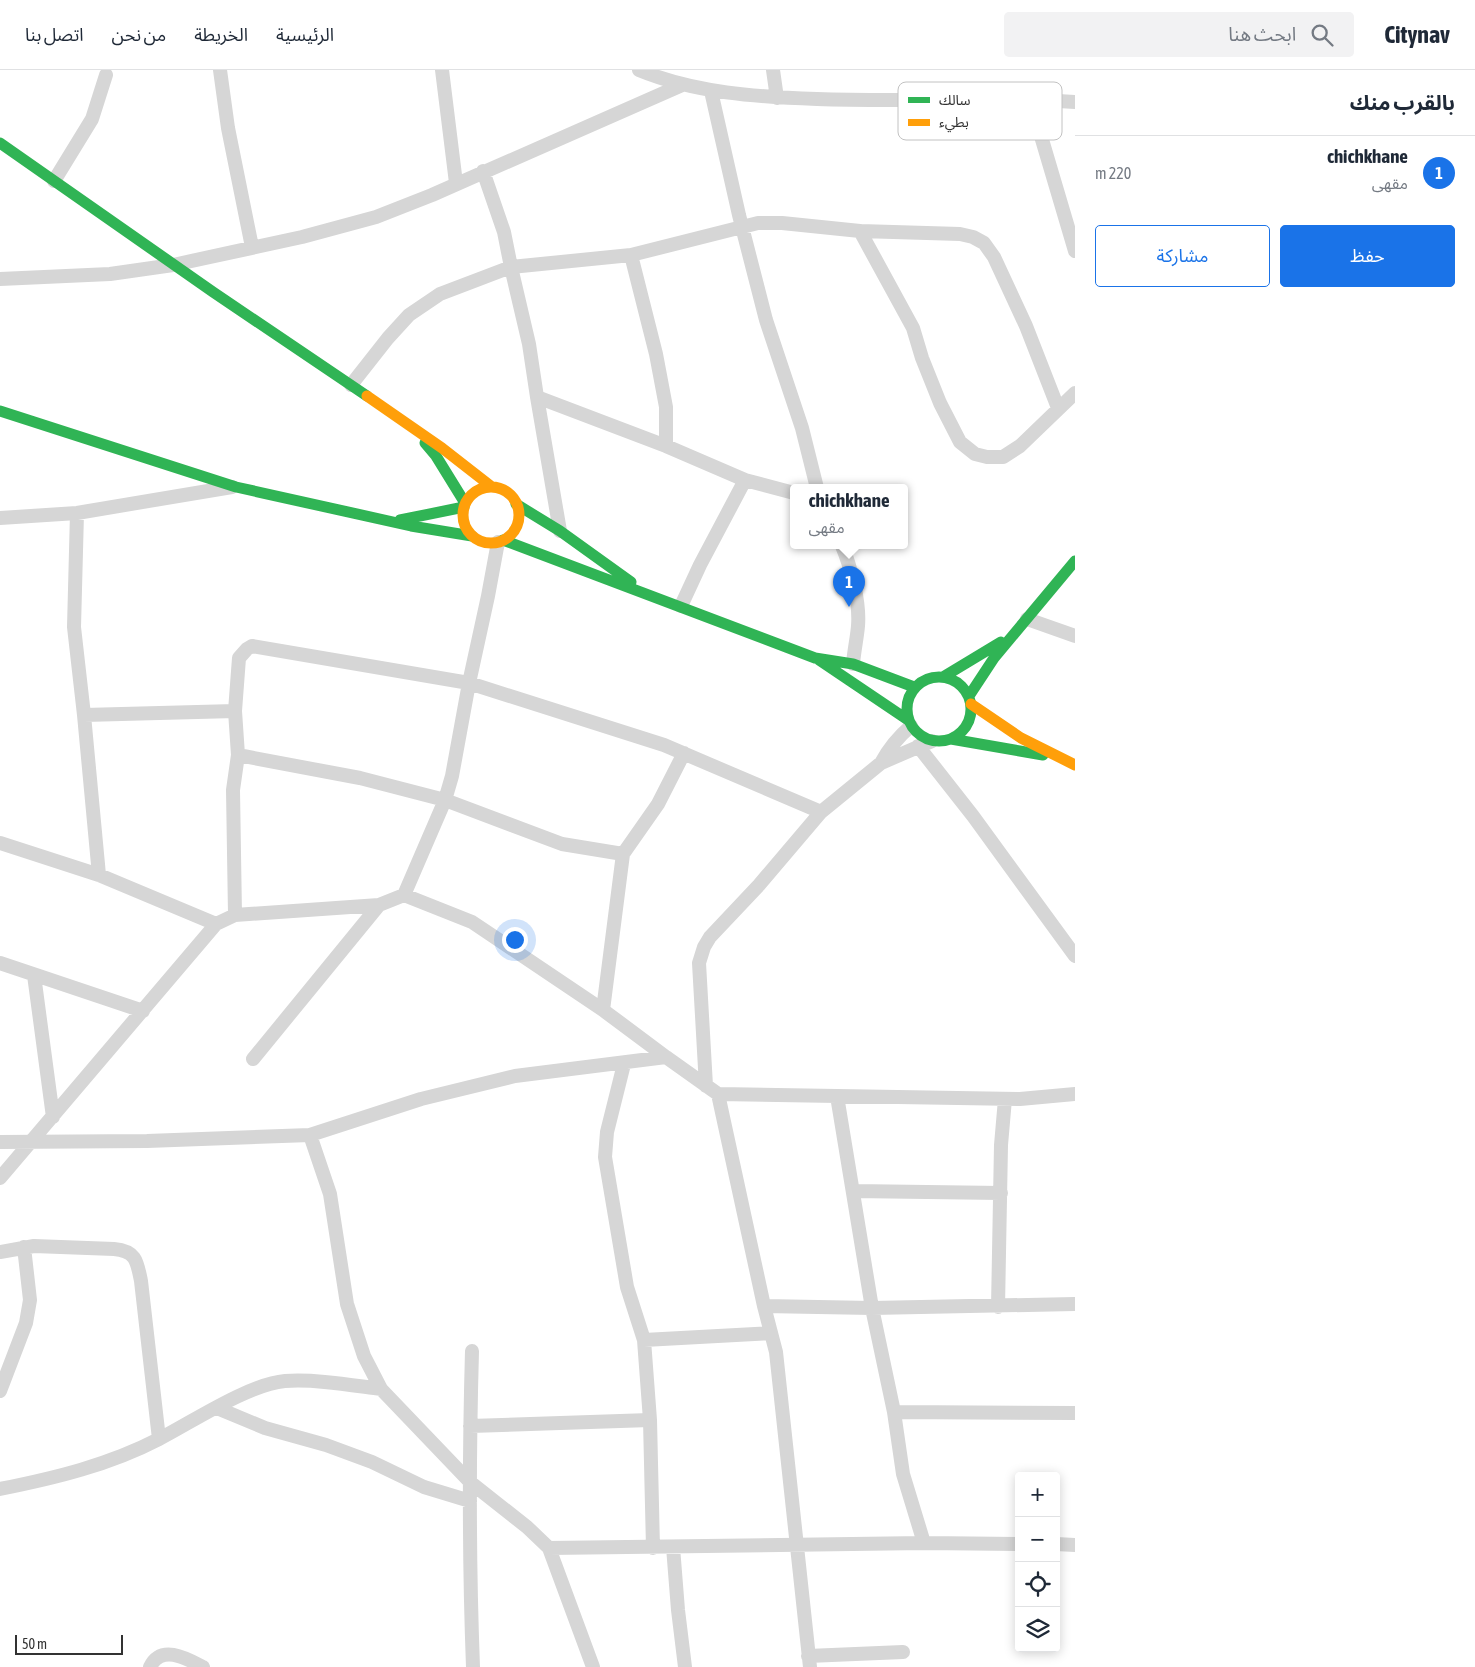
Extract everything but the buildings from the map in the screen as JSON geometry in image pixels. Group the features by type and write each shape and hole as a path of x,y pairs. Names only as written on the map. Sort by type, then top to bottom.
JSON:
{"main road":[{"path":"0,143 173,265 456,457 492,487 507,492 516,504 560,531 651,596"},
{"path":"0,411 236,487 391,522 472,536 486,542 500,541 681,606 815,658 853,664 914,687"},
{"path":"407,423 436,456 464,505"},
{"path":"472,536 463,521 464,505 477,490 492,487"},
{"path":"500,541 512,533 516,526 519,515 516,504"},
{"path":"391,522 464,505"},
{"path":"952,739 959,734 969,721 970,700 994,658 1075,561"},
{"path":"910,723 906,704 914,687 925,679 942,676 1013,634"},
{"path":"815,658 910,723 923,737 942,741 952,739 1058,758"},
{"path":"942,676 959,683 970,700 998,725 1058,758 1075,765"}],"street":[{"path":"220,70 228,128 252,247"},
{"path":"442,70 456,183"},
{"path":"639,70 682,85 711,91 777,98 898,100"},
{"path":"773,70 777,98"},
{"path":"54,181 92,119 106,75"},
{"path":"0,279 110,274 173,265 302,237 376,216 682,85"},
{"path":"711,91 766,320 802,428 816,484"},
{"path":"1062,101 1075,102"},
{"path":"1042,140 1075,251"},
{"path":"483,171 504,232 528,344 560,531"},
{"path":"351,385 409,315 440,294 511,267 631,255 758,223 782,223 860,231 960,234 984,243 994,256 1026,326 1058,408"},
{"path":"860,231 913,328 922,358 940,403 960,442 974,454 987,457 1003,457 1020,446 1075,393"},
{"path":"631,255 656,354 666,407 666,446"},
{"path":"537,397 666,446 745,480 790,492"},
{"path":"681,606 700,565 745,480"},
{"path":"0,518 77,513 236,487"},
{"path":"77,513 74,627 99,875"},
{"path":"404,895 445,800 452,776 469,683 500,541"},
{"path":"843,549 855,591 857,606 858,624 853,664"},
{"path":"1027,619 1075,636"},
{"path":"235,915 233,790 238,754 236,711 239,658 252,646 469,683 664,744 821,812"},
{"path":"84,715 236,711"},
{"path":"881,763 888,750 910,723"},
{"path":"706,1086 699,963 710,937 760,885 821,812 881,763 932,740"},
{"path":"918,746 984,831 1075,956"},
{"path":"603,1010 623,854 658,804 684,753"},
{"path":"238,754 360,778 445,800 562,844 623,854"},
{"path":"0,843 99,875 216,924"},
{"path":"0,1178 216,924 235,915 379,905 404,895 472,922 603,1010 666,1058 718,1094 1020,1100 1075,1094"},
{"path":"253,1060 379,905"},
{"path":"0,963 143,1011"},
{"path":"34,975 53,1117"},
{"path":"0,1142 147,1141 310,1135 421,1099 516,1076 666,1058"},
{"path":"624,1064 607,1132 605,1157 606,1172 627,1287 644,1340 650,1420 652,1548"},
{"path":"718,1094 764,1306 776,1352 809,1661 903,1652"},
{"path":"837,1096 872,1308 894,1412 903,1474 924,1543"},
{"path":"998,1307 1001,1145 1005,1099"},
{"path":"310,1135 330,1194 347,1304 364,1356 381,1389 470,1482 549,1548 594,1667"},
{"path":"853,1191 1001,1193"},
{"path":"0,1252 24,1248 58,1246 125,1250 130,1253 137,1263 141,1281 159,1439"},
{"path":"0,1391 26,1323 30,1300 24,1248"},
{"path":"764,1306 872,1308 1075,1304"},
{"path":"644,1340 771,1333"},
{"path":"472,1351 469,1572 473,1667"},
{"path":"0,1489 89,1468 132,1453 254,1388 284,1381 381,1389"},
{"path":"217,1408 265,1428 326,1445 372,1462 424,1487 470,1501"},
{"path":"894,1412 1075,1413"},
{"path":"470,1426 650,1420"},
{"path":"549,1548 924,1543 1015,1544"},
{"path":"1060,1544 1075,1545"},
{"path":"673,1547 685,1667"},
{"path":"150,1667 153,1660 161,1656 181,1656 203,1667"}],"traffic: fast":[{"path":"0,143 213,292 367,396"},
{"path":"0,411 236,487 411,526 472,536"},
{"path":"425,443 436,456 465,503"},
{"path":"516,504 560,531 631,582"},
{"path":"400,520 464,507"},
{"path":"503,540 815,658 853,664 914,687"},
{"path":"969,696 994,658 1075,561"},
{"path":"943,677 1001,642"},
{"path":"819,660 908,720"},
{"path":"933,677 945,677 962,686 969,697 971,709 969,721 962,732 945,741 933,741 921,736 912,727 907,715 907,703 912,691 921,682 933,677"},
{"path":"951,739 1043,755"}],"traffic: slow":[{"path":"367,396 442,448 492,487"},
{"path":"491,487 502,489 511,495 517,504 519,515 517,526 511,535 502,541 491,543 480,541 471,535 465,526 463,515 465,504 471,495 480,489 491,487"},
{"path":"971,704 1021,738 1075,765"}],"place":[{"name":"chichkhane","path":"849,607"}]}
